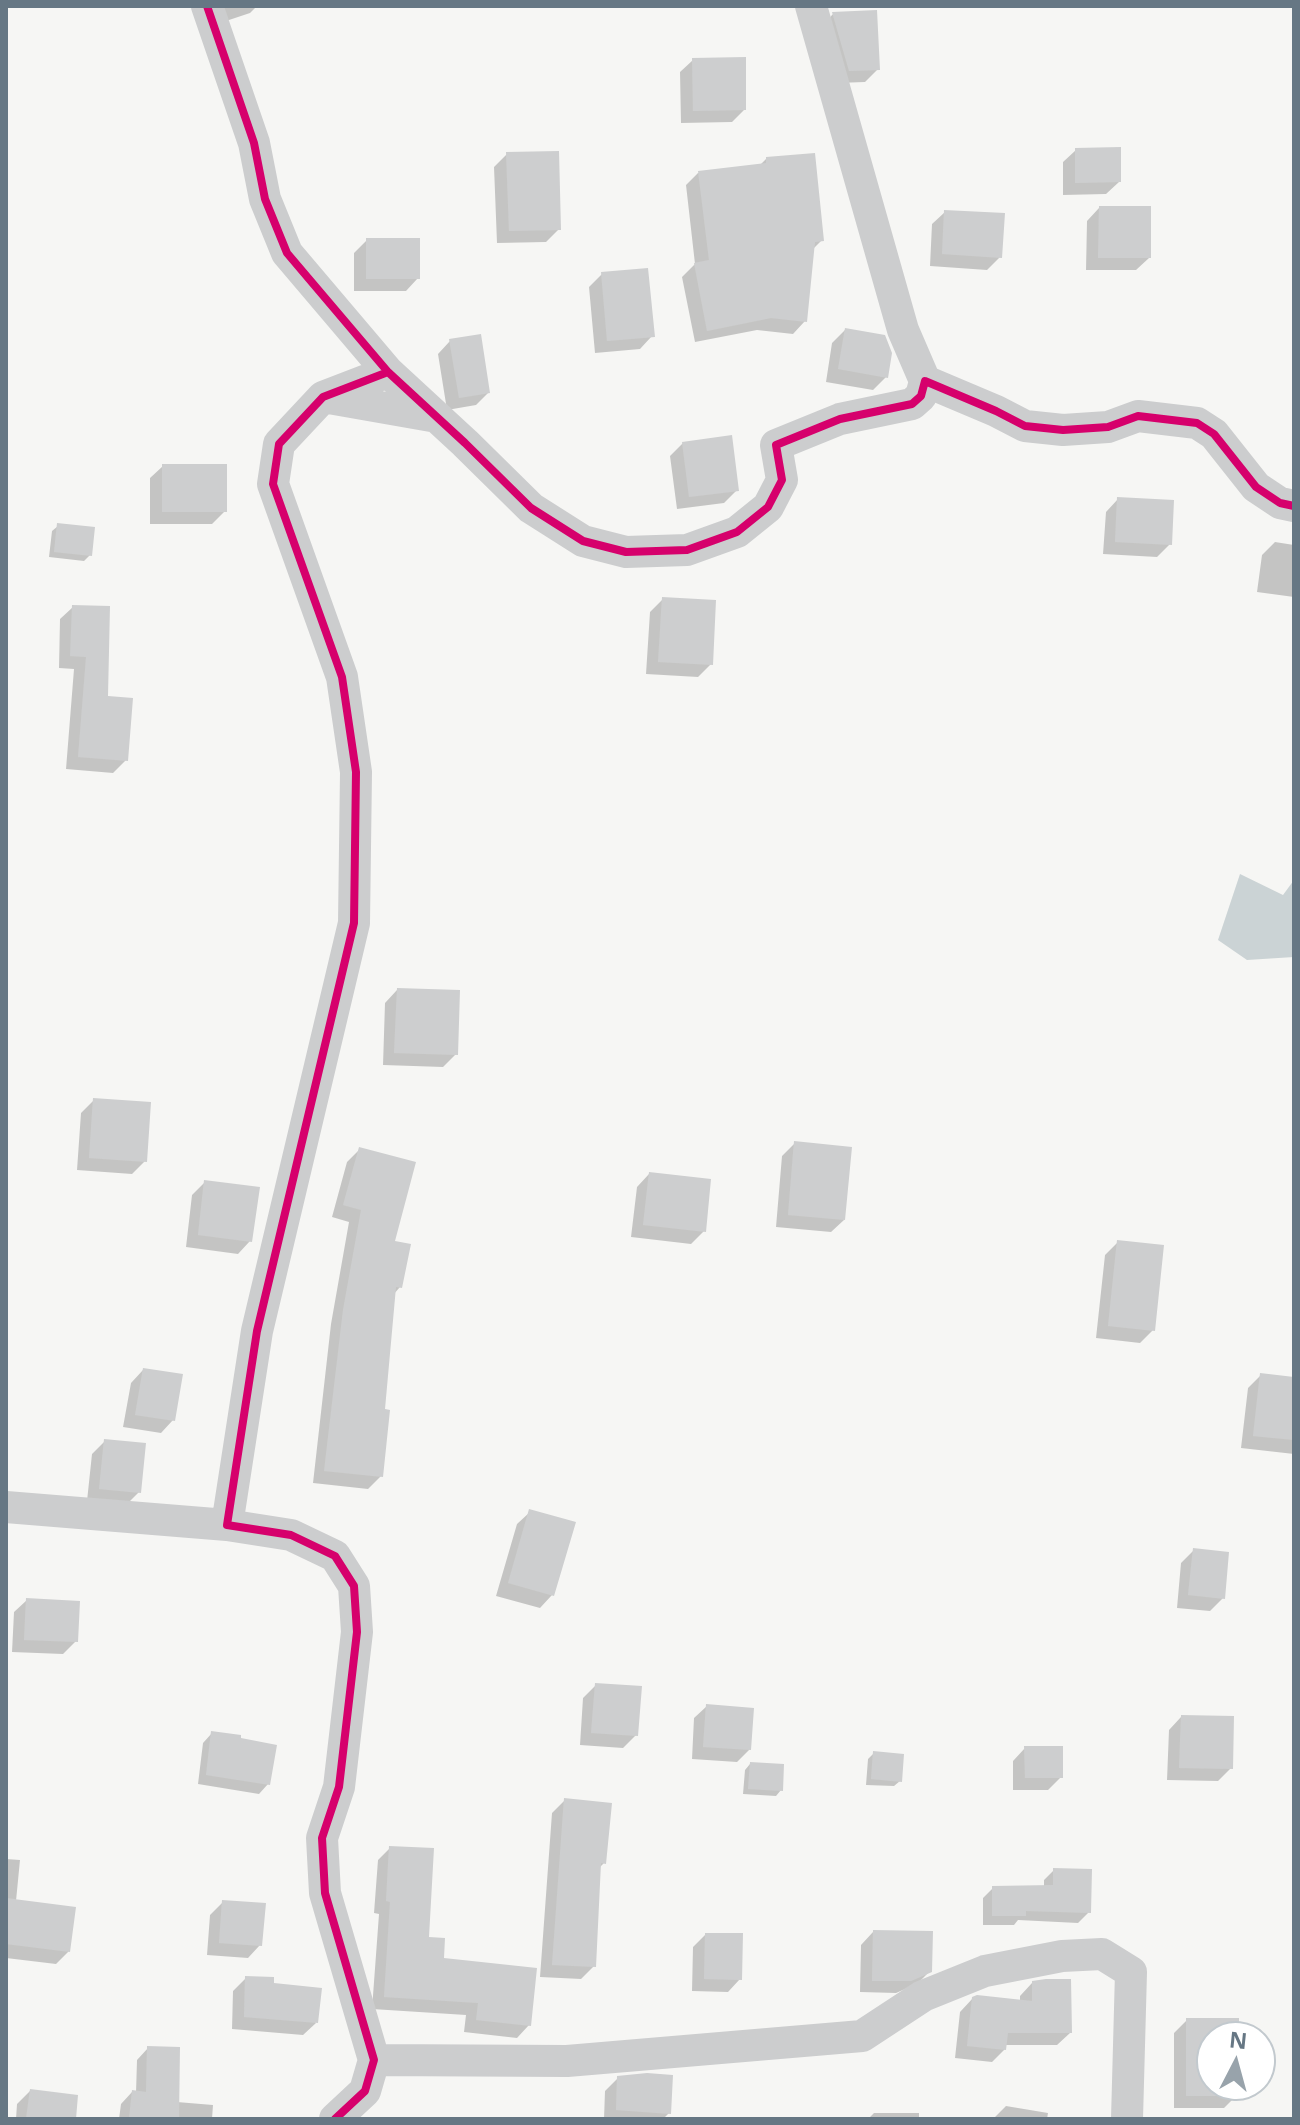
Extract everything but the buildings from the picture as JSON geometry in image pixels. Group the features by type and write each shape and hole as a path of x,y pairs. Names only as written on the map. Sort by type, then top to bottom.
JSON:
{"street":[{"path":"207,6 254,143 265,199 287,253 388,372 531,508 583,541 626,552 687,550 737,532 768,507 782,480 776,445 840,419 912,404 921,396 925,381 903,330 811,6"},
{"path":"227,1525 257,1331 354,923 356,772 342,677 273,484 279,444 323,397 388,372"},
{"path":"925,381 1025,426 1063,430 1108,427 1138,416 1197,423 1214,434 1256,487 1280,503 1294,506"},
{"path":"323,397 437,417"},
{"path":"6,1507 227,1525 291,1535 335,1556 354,1586 357,1632 339,1787 322,1838 325,1893 374,2060 365,2091 335,2119"},
{"path":"374,2060 567,2061 862,2036 923,1996 985,1971 1062,1956 1102,1954 1131,1972 1127,2119"}],"shaded area":[{"path":"1240,874 1283,895 1294,880 1294,957 1247,960 1218,940"}],"cycle path":[{"path":"207,6 254,143 265,199 287,253 388,372 323,397 279,444 273,484 342,677 356,772 354,923 257,1331 227,1525 291,1535 335,1556 354,1586 357,1632 339,1787 322,1838 325,1893 374,2060 365,2091 335,2119"},
{"path":"388,372 531,508 583,541 626,552 687,550 737,532 768,507 782,480 776,445 840,419 912,404 921,396 925,381 1025,426 1063,430 1108,427 1138,416 1197,423 1214,434 1256,487 1280,503 1294,506"}]}
